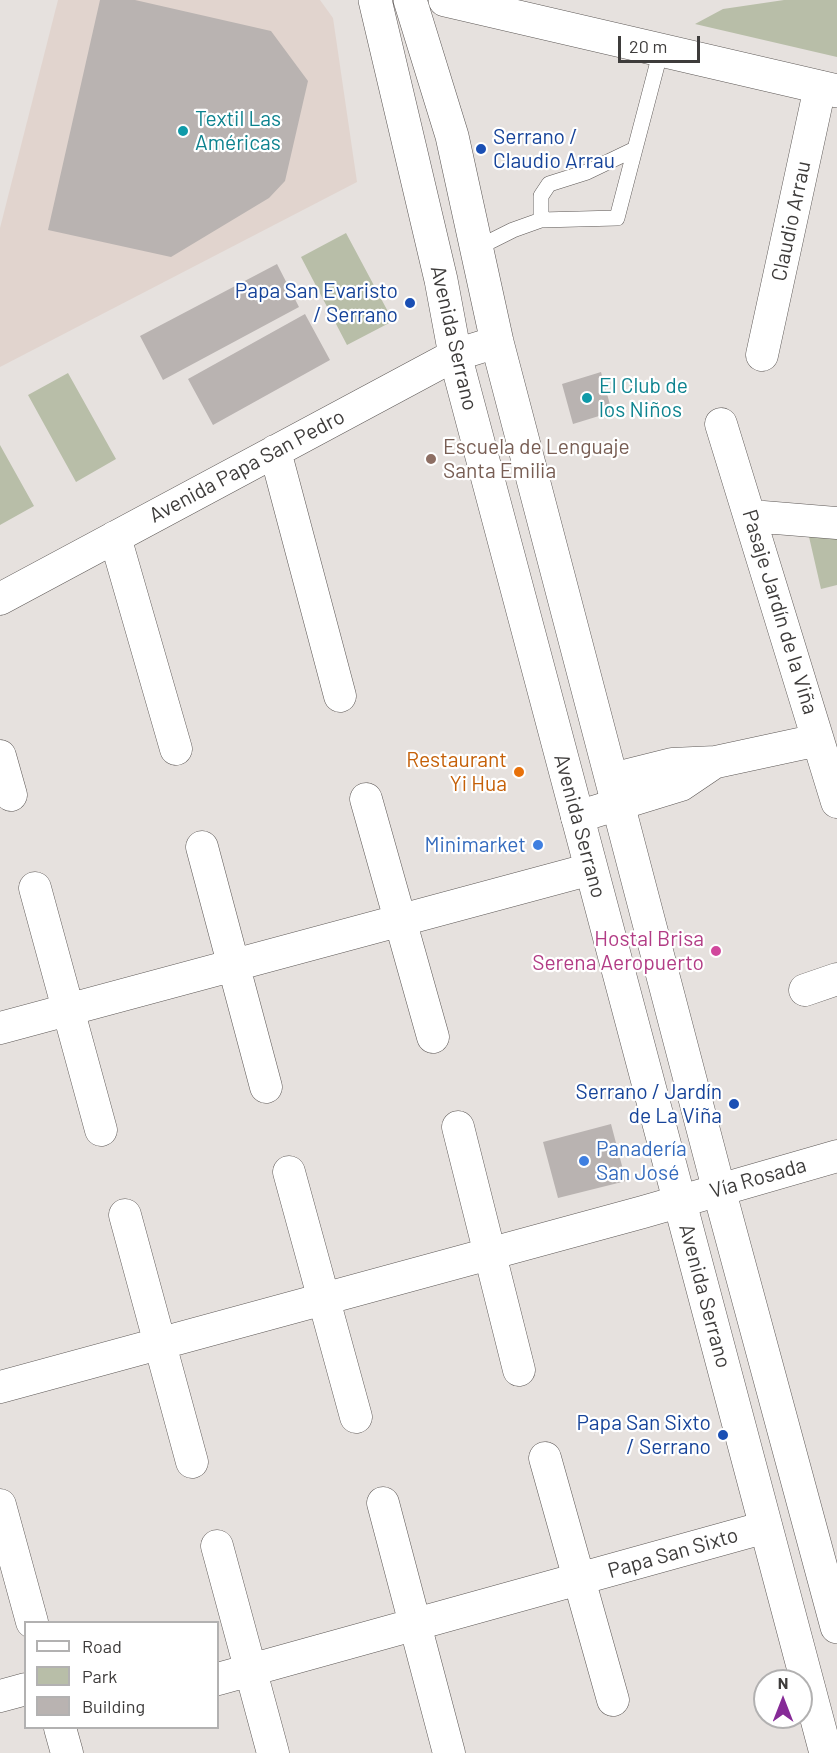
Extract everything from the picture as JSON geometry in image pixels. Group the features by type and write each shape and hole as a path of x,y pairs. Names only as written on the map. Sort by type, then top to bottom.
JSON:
{"street":[{"name":"Avenida Serrano","path":"375,0 441,280 455,355 826,1753"},
{"name":"Avenida Serrano","path":"410,0 452,136 497,342 719,1190 837,1627"},
{"path":"445,0 828,89"},
{"name":"Claudio Arrau","path":"762,355 828,89"},
{"name":"Avenida Papa San Pedro","path":"0,599 455,355 497,342"},
{"name":"Pasaje Jardín de la Viña","path":"721,424 837,799"},
{"path":"275,451 340,696"},
{"path":"751,516 837,523"},
{"path":"115,537 176,749"},
{"path":"577,817 615,792 681,785 716,762 818,740"},
{"path":"0,756 11,795"},
{"path":"366,799 433,1037"},
{"path":"202,847 266,1087"},
{"path":"0,1028 591,869"},
{"path":"35,888 101,1130"},
{"path":"805,990 837,980"},
{"path":"458,1127 519,1370"},
{"name":"Vía Rosada","path":"0,1387 680,1202 837,1156"},
{"path":"289,1172 356,1417"},
{"path":"125,1215 192,1462"},
{"name":"Papa San Sixto","path":"545,1458 613,1700"},
{"path":"383,1503 449,1753"},
{"path":"0,1504 31,1621"},
{"name":"Papa San Sixto","path":"219,1679 766,1527"},
{"path":"217,1545 273,1753"},
{"path":"0,1696 24,1690"},
{"path":"60,1729 67,1753"}],"lane":[{"path":"475,249 513,230 541,220 617,218 661,50"},
{"path":"541,220 541,196 549,184 587,172 635,148"}],"shaded area":[{"path":"58,0 320,0 333,18 357,182 0,367 0,228"}],"green space":[{"path":"784,0 837,0 837,57 695,24 723,9"},
{"path":"346,233 393,321 347,345 301,257"},
{"path":"68,373 116,459 76,482 28,395"},
{"path":"0,445 34,506 0,525"},
{"path":"807,528 837,534 837,585 821,589"}],"building":[{"name":"Textil Las Américas","path":"100,0 135,0 271,31 308,81 285,181 269,198 171,257 48,230"},
{"path":"277,264 299,307 163,380 140,336"},
{"path":"305,314 330,360 213,425 188,379"},
{"name":"El Club de los Niños","path":"601,372 612,412 573,424 562,384"},
{"name":"Panadería San José","path":"611,1124 626,1181 558,1198 543,1142"}],"place":[{"name":"Textil Las Américas","path":"183,131"},
{"name":"Serrano / Claudio Arrau","path":"481,149"},
{"name":"Papa San Evaristo / Serrano","path":"410,303"},
{"name":"El Club de los Niños","path":"587,398"},
{"name":"Escuela de Lenguaje Santa Emilia","path":"431,459"},
{"name":"Restaurant Yi Hua","path":"519,772"},
{"name":"Minimarket","path":"538,845"},
{"name":"Hostal Brisa Serena Aeropuerto","path":"716,951"},
{"name":"Serrano / Jardín de La Viña","path":"734,1104"},
{"name":"Panadería San José","path":"584,1161"},
{"name":"Papa San Sixto / Serrano","path":"723,1435"}]}
